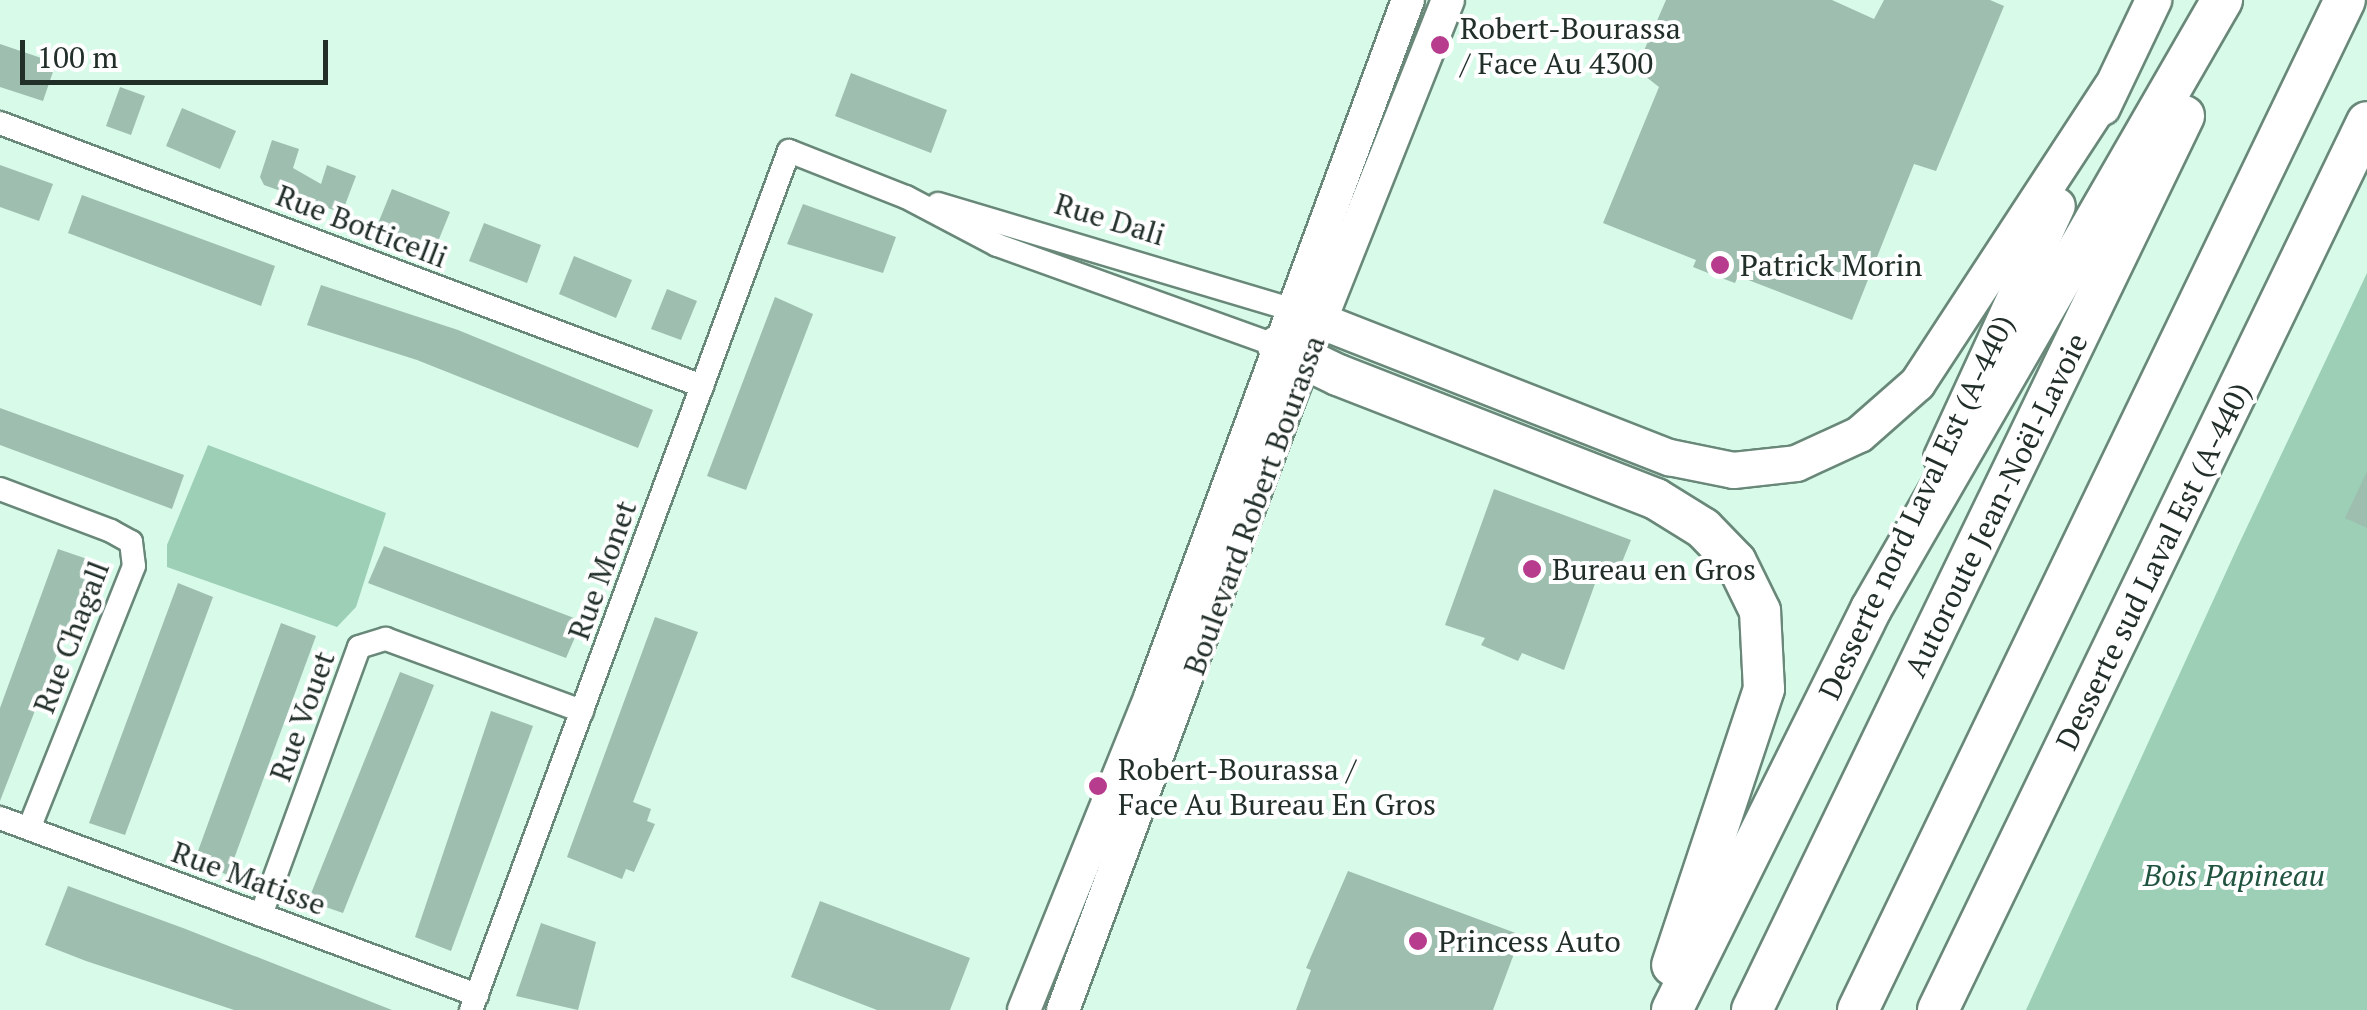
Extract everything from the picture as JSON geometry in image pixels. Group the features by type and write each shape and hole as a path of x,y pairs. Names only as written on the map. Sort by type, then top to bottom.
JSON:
{"highway":[{"path":"1871,609 2222,0"},
{"name":"Autoroute Jean-Noël-Lavoie","path":"1752,1010 2240,0"},
{"path":"1858,1010 2345,0"},
{"name":"Desserte sud Laval Est (A-440)","path":"1938,1010 2367,122"},
{"path":"1299,335 1656,499 1714,537 1744,575 1764,630 1764,689 1658,1010"},
{"name":"Desserte nord Laval Est (A-440)","path":"1672,1010 1871,609"}],"main road":[{"name":"Desserte nord Laval Est (A-440)","path":"1871,609 2153,0"},
{"path":"1299,335 1685,462 1749,470 1796,464 1859,434 1916,383 2111,87"}],"street":[{"name":"Boulevard Robert Bourassa","path":"1063,1010 1299,335 1408,0"},
{"name":"Boulevard Robert Bourassa","path":"1024,1010 1299,335 1448,0"},
{"name":"Rue Botticelli","path":"0,123 702,386"},
{"name":"Rue Dali","path":"789,151 906,197 997,245 1299,335"},
{"name":"Rue Monet","path":"474,1002 789,151"},
{"name":"Rue Dali","path":"906,197 1005,219 1299,335"},
{"name":"Rue Chagall","path":"0,489 112,531 131,542 134,566 28,828"},
{"name":"Rue Vouet","path":"261,915 359,648 386,638 582,711"},
{"name":"Rue Matisse","path":"0,818 261,915 474,1002"}],"green space":[{"name":"Bois Papineau","path":"2367,273 2367,1010 2026,1010 2238,546"},
{"path":"208,445 386,513 356,607 337,627 167,567 167,545"}],"building":[{"path":"1666,0 1832,0 1874,19 1884,0 1990,0 2004,6 1936,171 1914,164 1852,320 1738,276 1735,283 1713,275 1693,267 1696,260 1603,223 1659,87 1636,69"},
{"path":"0,44 56,63 43,101 0,87"},
{"path":"851,73 947,110 931,153 835,116"},
{"path":"120,87 145,96 131,135 106,126"},
{"path":"182,108 236,131 220,169 166,146"},
{"path":"272,140 299,149 293,168 321,184 327,165 356,176 342,213 264,185 260,177"},
{"path":"0,165 53,184 39,221 0,207"},
{"path":"392,189 450,212 435,249 377,226"},
{"path":"82,195 275,266 261,306 68,233"},
{"path":"803,204 896,237 883,273 787,244"},
{"path":"484,223 541,245 527,283 469,261"},
{"path":"574,256 632,280 616,318 559,294"},
{"path":"321,285 458,330 653,410 638,448 417,360 307,325"},
{"path":"667,289 697,301 681,340 651,329"},
{"path":"775,297 813,314 746,490 707,476"},
{"path":"0,408 184,475 172,509 0,445"},
{"path":"2367,471 2367,528 2345,518"},
{"path":"1494,489 1631,540 1618,572 1601,567 1564,670 1522,653 1518,661 1481,645 1485,638 1445,625"},
{"path":"384,546 582,621 566,658 368,583"},
{"path":"58,549 93,561 0,801 0,708"},
{"path":"178,583 213,597 125,835 89,823"},
{"path":"655,617 698,632 633,802 651,809 647,821 655,824 634,872 626,869 622,879 567,857"},
{"path":"281,623 316,636 228,875 194,862"},
{"path":"400,672 434,685 343,913 308,901"},
{"path":"491,711 533,726 451,951 415,937"},
{"name":"Princess Auto","path":"1348,871 1521,935 1493,1010 1296,1010 1311,970 1306,968"},
{"path":"68,886 392,1010 234,1010 86,961 45,945"},
{"path":"820,901 970,958 950,1010 877,1010 791,977"},
{"path":"541,923 596,942 578,1010 516,996"}],"place":[{"name":"Robert-Bourassa / Face Au 4300","path":"1440,45"},
{"name":"Patrick Morin","path":"1720,265"},
{"name":"Bureau en Gros","path":"1532,569"},
{"name":"Robert-Bourassa / Face Au Bureau En Gros","path":"1098,786"},
{"name":"Princess Auto","path":"1418,941"}]}
